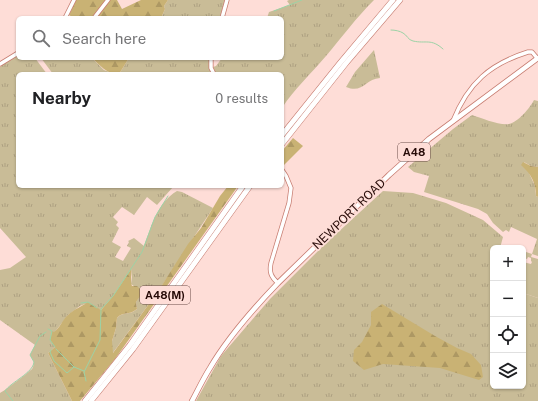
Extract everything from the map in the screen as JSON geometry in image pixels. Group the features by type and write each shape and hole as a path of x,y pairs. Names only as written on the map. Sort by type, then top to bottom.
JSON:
{"highway":[{"path":"284,133 393,0"},
{"path":"284,141 350,58 400,0"},
{"name":"A48(M)","path":"84,401 132,341 242,188"},
{"name":"A48(M)","path":"92,401 140,340 249,188"}],"main road":[{"name":"NEWPORT ROAD","path":"192,401 210,367 231,337 264,297 278,283 389,175 429,139 538,58"}],"street":[{"path":"67,16 74,0"},
{"path":"96,16 108,0"},
{"path":"222,16 226,0"},
{"path":"452,122 470,90 486,71 528,52 532,52 538,58"},
{"path":"0,64 16,54"},
{"path":"211,60 211,68 213,72"},
{"path":"278,283 272,278 270,271 289,202 291,188 284,173"}],"green space":[{"path":"76,0 117,0 122,9 141,0 168,0 164,6 165,9 162,16 69,15"},
{"path":"168,0 225,0 221,16 162,16 165,9 164,6"},
{"path":"374,0 297,88 284,105 284,72 215,72 213,67 216,66 220,60 284,60 284,16 268,16 269,12 290,5 287,1"},
{"path":"374,50 380,78 356,89 346,87 355,72"},
{"path":"16,55 16,60 36,60 46,72 16,72 16,188 172,188 157,205 147,197 134,215 122,207 113,217 118,222 116,225 119,228 112,242 121,247 115,257 123,261 131,248 127,246 128,241 134,238 144,246 160,208 170,196 177,191 182,192 213,208 157,293 112,354 112,341 117,318 137,309 136,302 142,292 131,284 131,269 113,296 101,310 85,304 80,306 68,315 54,333 55,347 48,353 72,401 0,401 0,393 32,369 34,362 30,355 35,345 0,320 0,270 10,268 26,257 0,228 0,67"},
{"path":"42,60 94,60 104,70 110,72 52,72"},
{"path":"94,60 128,60 120,72 109,72"},
{"path":"128,60 209,60 211,72 120,72"},
{"path":"534,100 538,101 538,167 531,166 524,162 535,186 536,196 538,197 538,256 532,254 537,239 511,227 509,232 506,230 503,232 493,223 487,214 478,209 424,192 429,176 414,172 408,167 472,115 496,123 509,124 516,121 530,107"},
{"path":"293,138 303,146 284,165 284,149"},
{"path":"523,162 531,166 538,167 538,197 536,196 532,179 521,165"},
{"path":"226,188 237,188 115,359 80,401 72,401 48,353 55,347 50,340 52,331 54,332 56,330 70,313 88,302 101,310 113,296 131,269 132,286 137,286 141,290 141,295 136,302 137,309 117,318 112,341 113,353 157,293 188,244 201,228"},
{"path":"383,191 413,193 446,203 483,220 503,237 501,245 490,245 490,389 526,389 526,294 538,298 538,401 196,401 221,356 270,299 323,246"},
{"path":"526,252 532,254 531,257 538,259 538,298 526,294 526,263 531,264 532,262 531,258 528,257 527,259"},
{"path":"382,304 435,336 471,354 481,365 483,377 479,380 440,368 383,364 364,370 353,361 354,350 362,342 371,325 371,312"}],"waterway":[{"path":"274,11 302,0"},
{"path":"391,30 402,32 411,40 418,42 432,42 443,49"},
{"path":"86,381 84,372 100,340 101,309 113,296 142,252 155,217 168,196"},
{"path":"81,303 88,302 97,308"},
{"path":"48,329 52,331 50,340 55,347"},
{"path":"13,401 5,391 26,374 33,366 34,362 30,355 40,336 46,332"},
{"path":"56,349 74,367 84,371"},
{"path":"51,350 50,352 54,361 67,373 74,367"}]}
